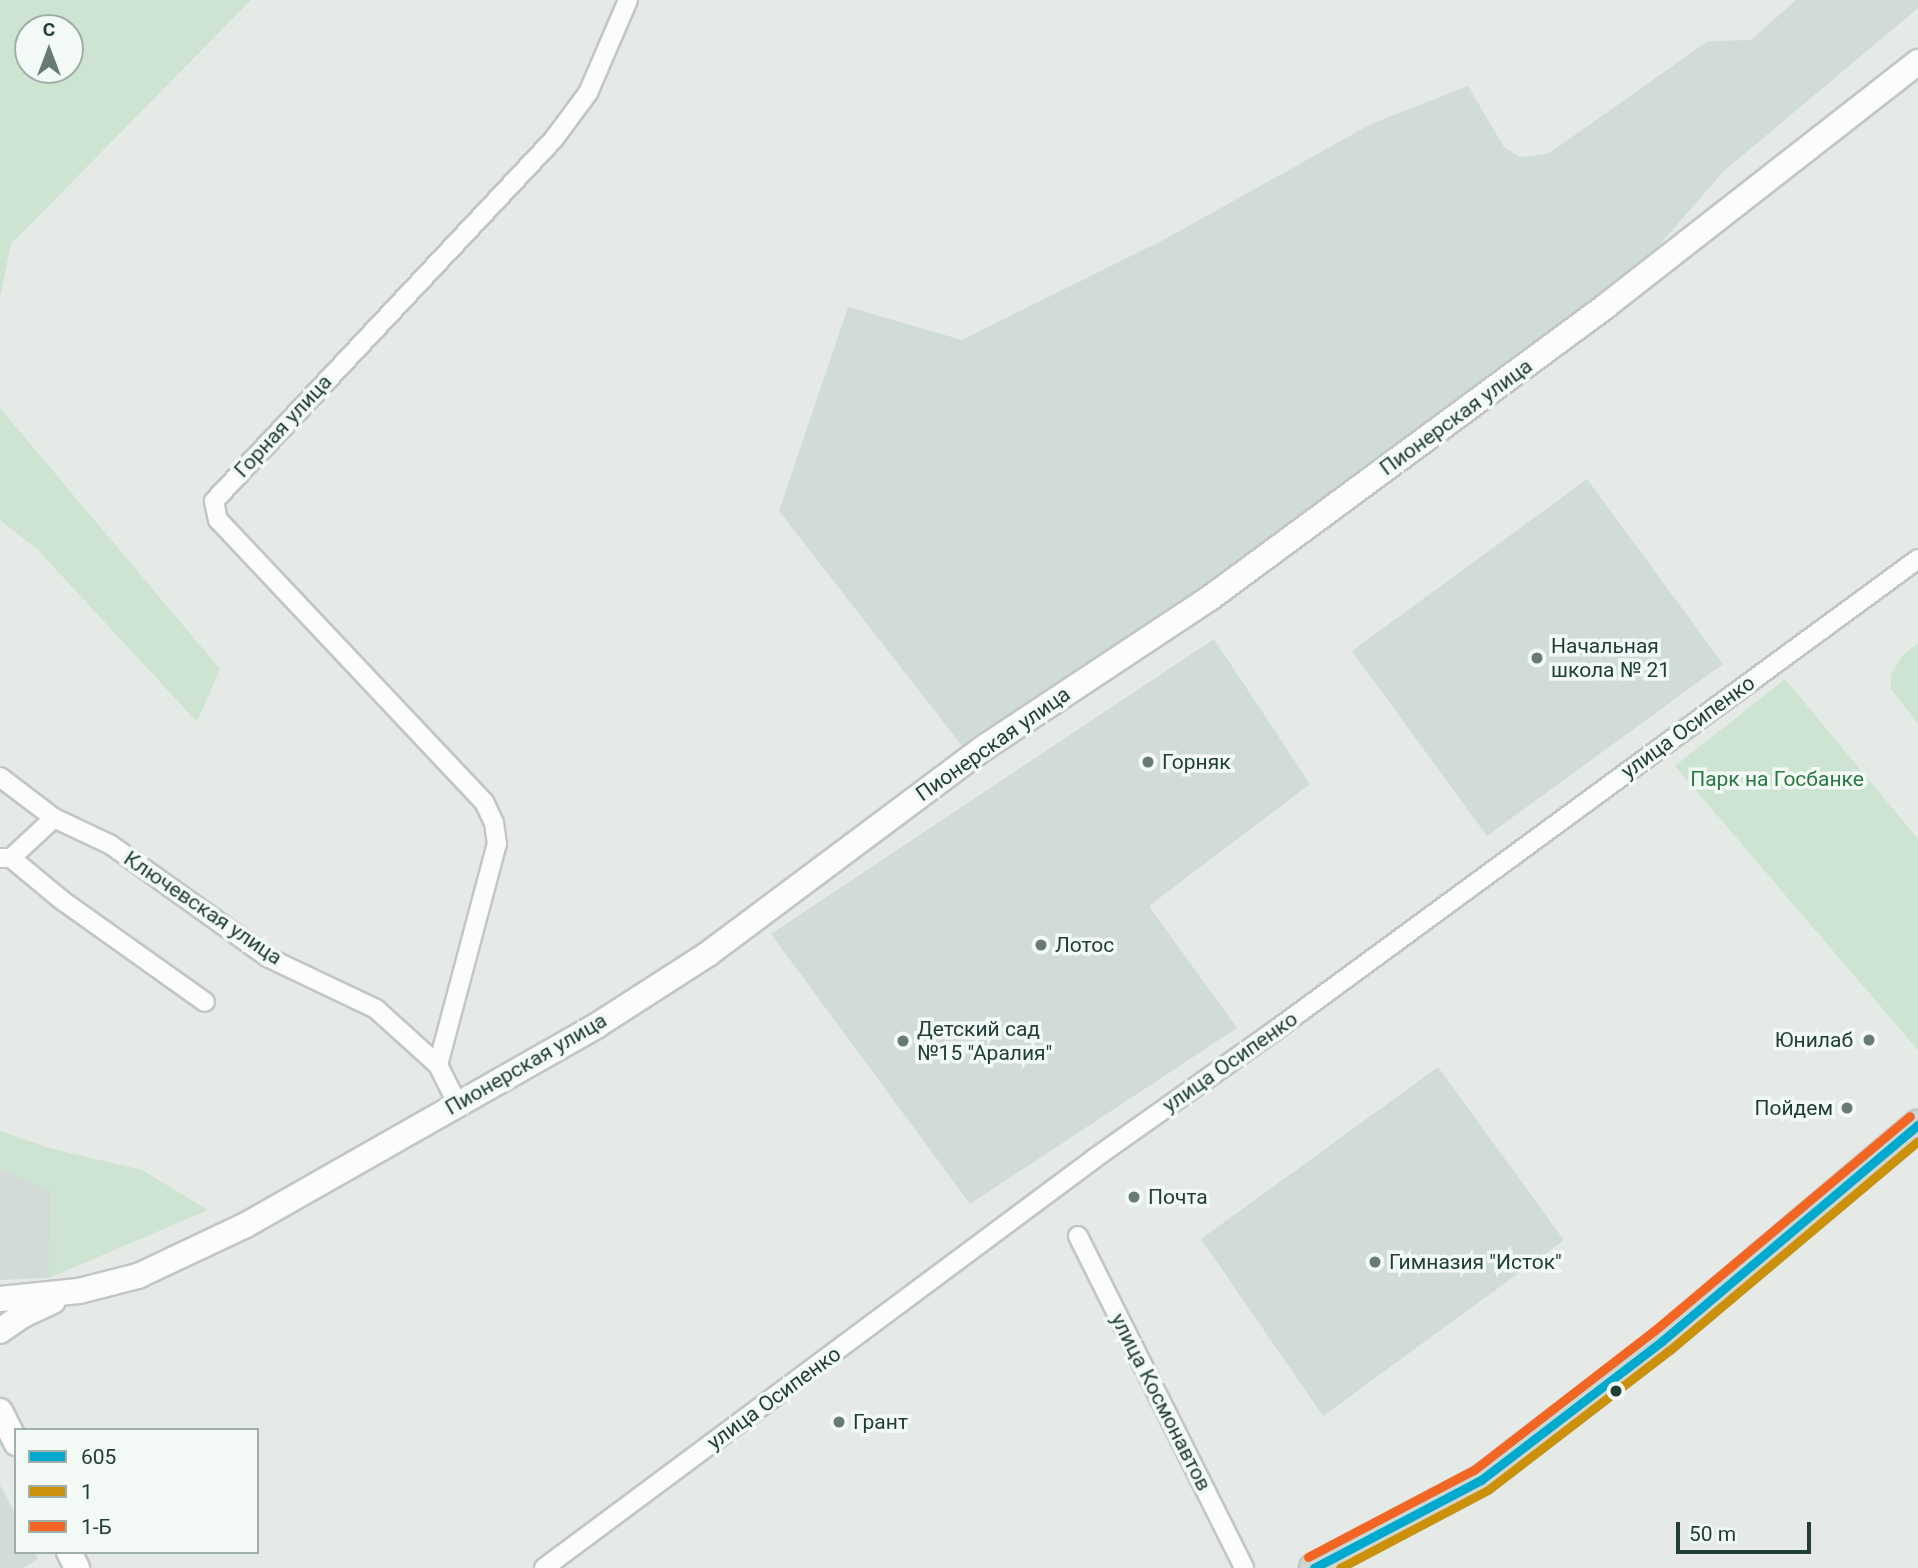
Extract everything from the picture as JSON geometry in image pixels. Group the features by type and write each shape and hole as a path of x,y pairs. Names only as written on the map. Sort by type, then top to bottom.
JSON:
{"main road":[{"name":"Пионерская улица","path":"0,1299 79,1291 138,1276 246,1225 312,1190 457,1103 596,1026 708,954 985,747 1210,598 1607,305 1918,62"},
{"path":"1314,1568 1481,1480 1662,1341 1918,1125"},
{"path":"0,1331 23,1314 79,1291"},
{"path":"0,1411 14,1439"}],"street":[{"name":"Горная улица","path":"438,1065 497,844 494,822 484,802 218,520 214,500 553,140 588,93 628,0"},
{"name":"улица Осипенко","path":"544,1568 1095,1158 1277,1029 1918,559"},
{"name":"Ключевская улица","path":"0,777 54,817 111,845 270,958 376,1009 438,1065 457,1103"},
{"path":"54,817 6,858 205,1002"},
{"name":"улица Космонавтов","path":"1078,1236 1244,1568"}],"shaded area":[{"path":"1796,0 1918,0 1918,8 1724,171 1653,252 1206,591 966,751 779,511 848,307 962,340 1167,238 1371,124 1468,86 1504,147 1520,157 1548,154 1708,41 1751,40"},
{"name":"Начальная школа № 21","path":"1587,479 1723,664 1487,836 1352,651"},
{"path":"1214,639 1310,784 1149,906 1237,1028 970,1204 771,934"},
{"name":"Гимназия \"Исток\"","path":"1438,1067 1564,1240 1323,1416 1201,1239"},
{"path":"0,1168 51,1191 49,1278 0,1280"},
{"path":"0,1485 14,1511 14,1554 36,1554 38,1559 22,1568 0,1568"}],"green space":[{"path":"0,0 251,0 11,244 0,298"},
{"path":"0,408 220,669 197,722 36,548 0,520"},
{"path":"1918,643 1918,724 1891,689 1891,674 1902,656"},
{"name":"Парк на Госбанке","path":"1785,679 1918,839 1918,1050 1675,766"},
{"path":"0,1131 49,1148 142,1170 208,1210 49,1278 51,1191 0,1168"}],"transit line":[{"name":"1-Б","path":"1308,1557 1474,1470 1654,1331 1910,1116"},
{"name":"605","path":"1314,1568 1481,1480 1662,1341 1918,1125"},
{"name":"1","path":"1340,1568 1488,1490 1670,1350 1918,1141"}],"place":[{"name":"Начальная школа № 21","path":"1537,658"},
{"name":"Горняк","path":"1148,762"},
{"name":"Лотос","path":"1041,945"},
{"name":"Юнилаб","path":"1869,1040"},
{"name":"Детский сад №15 \"Аралия\"","path":"903,1041"},
{"name":"Пойдем","path":"1847,1108"},
{"name":"Почта","path":"1134,1197"},
{"name":"Гимназия \"Исток\"","path":"1375,1262"},
{"name":"Грант","path":"839,1422"}]}
